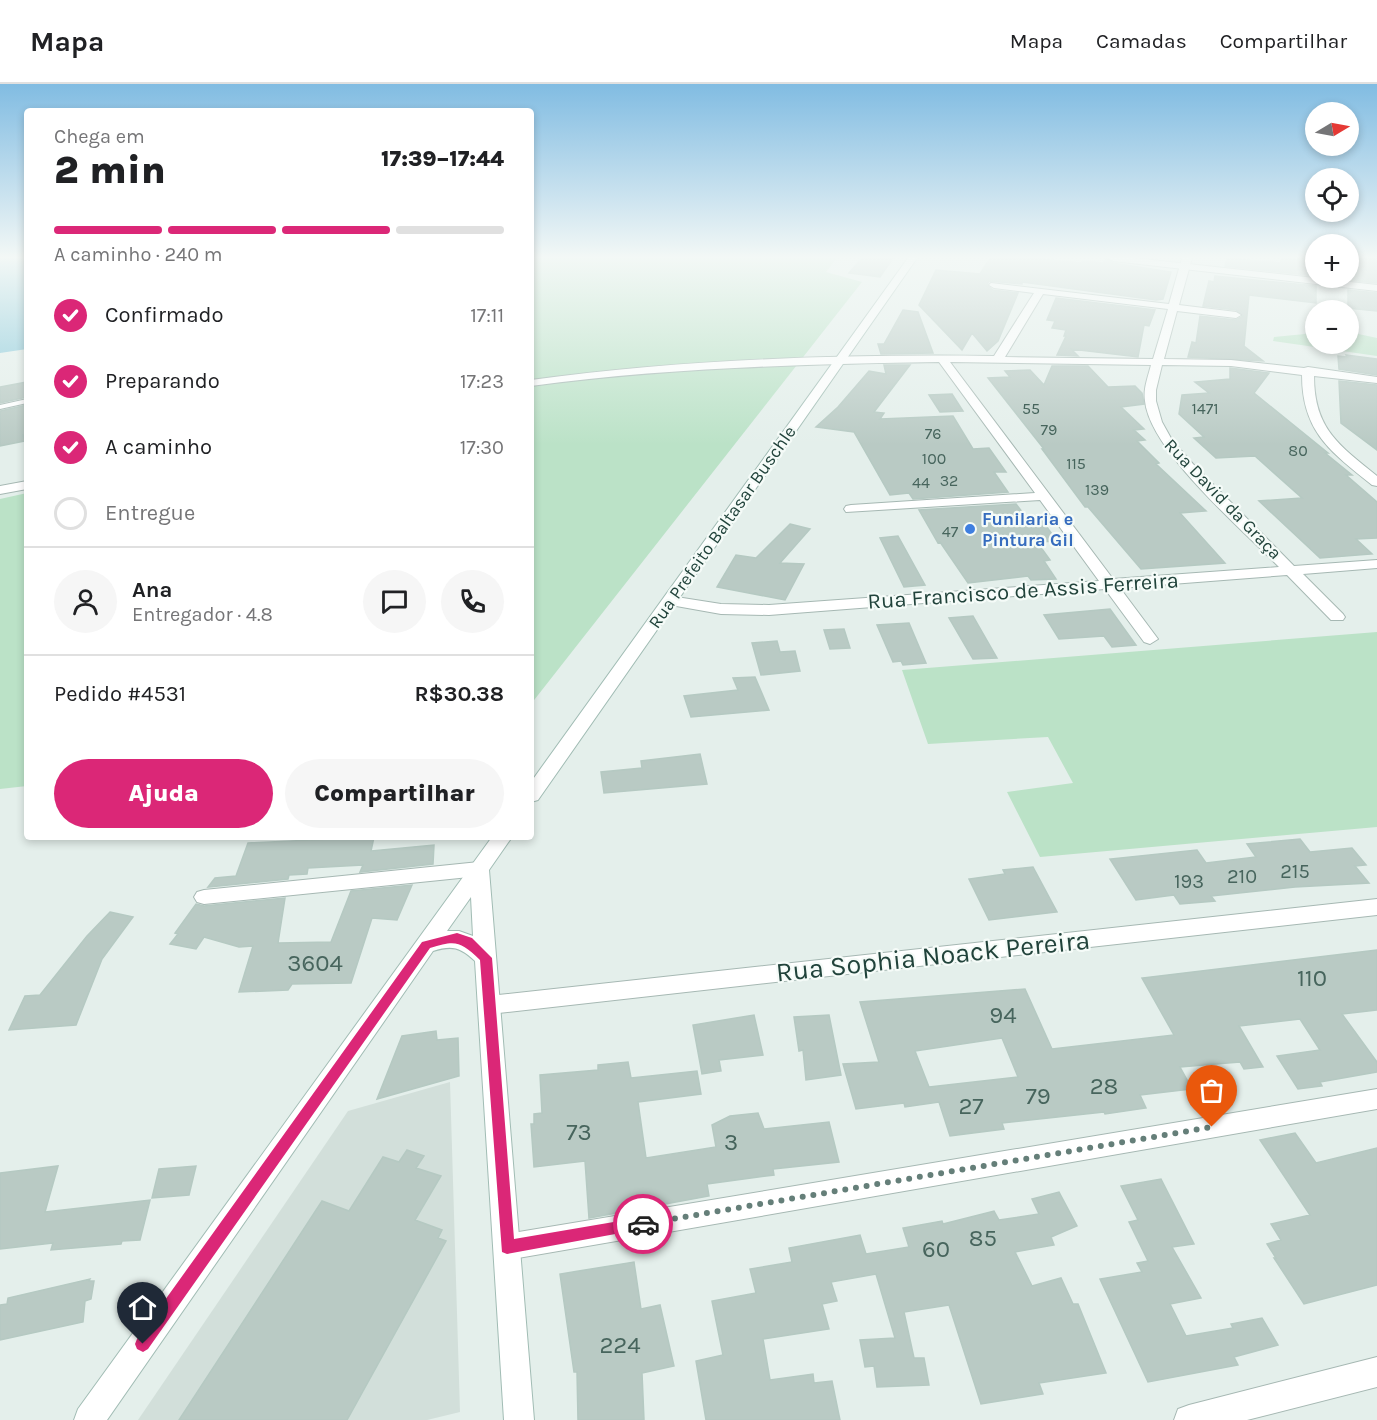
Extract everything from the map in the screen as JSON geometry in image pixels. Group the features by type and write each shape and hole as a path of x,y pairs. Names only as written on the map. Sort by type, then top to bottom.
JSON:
{"street":[{"name":"Rua Prefeito Baltasar Buschle","path":"534,792 868,320"},
{"path":"998,359 1022,320"},
{"name":"Rua David da Graça","path":"1169,320 1150,399 1162,435 1188,467 1337,617"},
{"path":"942,358 1150,639"},
{"path":"534,383 574,377 714,366 841,359 942,358 1240,363 1377,380"},
{"path":"1308,370 1307,392 1313,420 1335,446 1377,482"},
{"path":"0,490 24,486"},
{"path":"851,509 1045,496"},
{"name":"Rua Francisco de Assis Ferreira","path":"670,601 721,609 769,610 1377,564"},
{"path":"89,1420 500,840"},
{"path":"204,897 479,870"},
{"path":"479,870 519,1420"},
{"name":"Rua Sophia Noack Pereira","path":"489,1005 1377,907"},
{"path":"426,945 457,938 468,941 486,958"},
{"path":"507,1247 1377,1099"},
{"path":"1189,1420 1377,1372"}],"lane":[{"path":"0,407 24,402"}],"shaded area":[{"path":"450,1082 460,1412 427,1420 138,1420 348,1111"}],"green space":[{"path":"534,320 832,320 534,700"},
{"path":"1305,334 1305,346 1273,341 1274,337"},
{"path":"1359,334 1377,338 1377,356 1359,353"},
{"path":"24,494 24,786 0,789 0,499"},
{"path":"1377,632 1377,827 1040,857 1007,792 1073,783 1048,737 928,744 902,670"}],"water":[{"path":"0,320 24,320 24,349 0,353"}],"building":[{"path":"897,320 921,320 933,353 881,354 878,344 884,344"},
{"path":"934,320 1007,320 998,341 987,351 972,333 962,350"},
{"path":"1050,320 1151,320 1149,326 1144,325 1138,357 1071,349 1078,356 1057,355 1066,336 1064,336 1066,330 1052,328 1055,321"},
{"path":"1199,320 1247,320 1244,346 1263,361 1188,357 1192,342 1196,343"},
{"path":"1346,355 1377,359 1377,375 1339,369 1338,356 1347,357"},
{"path":"884,365 910,365 874,412 884,413 880,419 953,416 973,449 989,448 1006,472 994,472 1008,492 913,499 909,493 890,495 854,432 816,427 838,407 869,371 886,374"},
{"path":"1052,366 1088,366 1108,387 1135,386 1142,393 1144,404 1121,407 1144,429 1134,430 1145,440 1137,441 1159,463 1156,464 1206,511 1180,513 1225,563 1141,569 1088,507 1085,507 1042,449 1044,449 988,378 1010,377 1005,371 1030,370 1044,385"},
{"path":"1230,368 1269,373 1254,393 1328,453 1325,453 1352,475 1346,475 1377,502 1377,538 1356,539 1372,554 1320,558 1259,501 1302,498 1255,456 1216,458 1194,438 1204,437 1179,414 1182,395 1209,393 1195,382 1230,379"},
{"path":"1339,381 1377,385 1377,450 1341,423"},
{"path":"24,383 24,398 0,403 0,387"},
{"path":"952,394 963,411 940,412 929,395"},
{"path":"24,406 24,441 0,446 0,411"},
{"path":"1016,504 1026,517 1039,516 1057,541 1037,542 1050,560 1044,561 1056,579 1031,580 1028,576 968,583 940,542 938,543 919,510"},
{"path":"790,524 810,529 780,563 804,564 785,600 717,587 736,555 756,558"},
{"path":"898,536 925,585 904,587 880,538"},
{"path":"1110,609 1136,645 1112,647 1104,636 1059,639 1044,615"},
{"path":"973,616 997,658 973,659 949,618"},
{"path":"909,623 926,663 903,665 901,661 893,662 877,625"},
{"path":"844,629 850,648 830,649 824,630"},
{"path":"777,641 780,652 795,651 800,671 761,675 752,643"},
{"path":"755,677 769,710 691,717 684,696 738,690 733,678"},
{"path":"700,754 707,784 604,793 601,772 642,768 641,761"},
{"path":"1300,839 1310,852 1352,848 1366,865 1355,866 1369,883 1295,887 1211,896 1215,901 1180,904 1174,895 1136,900 1110,859 1197,850 1206,863 1256,857 1247,844"},
{"path":"373,840 371,851 434,845 433,864 360,872 363,865 308,868 307,874 289,875 288,879 208,887 215,878 236,876 248,843"},
{"path":"1033,867 1057,912 989,920 969,879 1005,874 1003,870"},
{"path":"412,885 397,920 372,918 351,983 292,984 288,990 239,992 253,946 239,947 204,937 196,949 170,944 178,934 175,933 196,904 204,906 285,898 278,943 331,942 351,891"},
{"path":"110,912 133,917 102,959 76,1025 9,1030 25,996 40,995 87,936"},
{"path":"1377,950 1377,1010 1342,1014 1377,1062 1377,1072 1320,1082 1322,1086 1298,1089 1277,1056 1320,1050 1300,1019 1239,1026 1263,1067 1244,1069 1240,1062 1180,1067 1192,1089 1140,1095 1146,1108 1002,1123 1004,1129 950,1136 939,1102 905,1107 904,1103 856,1109 843,1064 879,1062 860,1002 1025,989 1052,1049 1174,1035 1142,978","holes":["1002,1038 1018,1077 929,1087 915,1051"]},
{"path":"754,1015 763,1055 719,1060 721,1071 702,1074 693,1025"},
{"path":"829,1015 841,1075 806,1080 803,1050 799,1051 794,1017"},
{"path":"436,1031 437,1040 458,1038 459,1076 377,1099 402,1036"},
{"path":"628,1062 631,1078 697,1071 701,1094 638,1102 646,1158 716,1147 712,1125 730,1116 758,1113 764,1129 829,1122 839,1162 773,1169 774,1175 707,1184 709,1196 589,1218 585,1161 534,1167 531,1124 534,1124 534,1114 542,1113 540,1075 598,1070 598,1065"},
{"path":"1295,1133 1316,1163 1377,1148 1377,1285 1304,1304 1274,1258 1276,1258 1267,1244 1281,1240 1271,1224 1310,1215 1260,1140"},
{"path":"407,1150 424,1156 416,1168 441,1176 415,1220 442,1230 438,1238 446,1241 347,1420 179,1420 322,1201 349,1211 383,1157 399,1162"},
{"path":"58,1166 45,1212 150,1200 140,1240 122,1241 121,1244 51,1250 53,1243 0,1249 0,1173"},
{"path":"196,1166 189,1195 152,1198 159,1169"},
{"path":"1161,1179 1194,1244 1172,1247 1201,1298 1170,1304 1186,1336 1233,1328 1231,1324 1262,1318 1278,1345 1234,1357 1238,1365 1148,1382 1100,1279 1142,1272 1137,1263 1148,1261 1129,1222 1138,1220 1121,1186"},
{"path":"1059,1192 1077,1226 1051,1237 1054,1245 1015,1252 1032,1286 1061,1278 1073,1304 1078,1304 1106,1373 1039,1383 1043,1394 981,1404 949,1305 904,1312 914,1358 924,1358 929,1385 877,1387 874,1366 865,1367 860,1340 895,1338 876,1274 831,1282 837,1301 822,1304 829,1329 763,1339 770,1380 813,1374 814,1383 832,1381 840,1420 706,1420 696,1361 723,1355 712,1301 756,1293 750,1269 792,1262 789,1248 860,1235 866,1254 909,1247 903,1228 942,1221 943,1224 994,1211 999,1220 1039,1214 1032,1199"},
{"path":"634,1262 641,1309 660,1305 674,1366 642,1373 644,1420 578,1420 577,1372 574,1372 560,1274"},
{"path":"90,1279 89,1281 94,1281 91,1299 85,1301 83,1322 0,1340 0,1305 7,1304 8,1298"}],"way so far":[{"path":"643,1224 1212,1127"}],"place":[{"name":"Funilaria e Pintura Gil","path":"970,529"}],"route":[{"path":"143,1344 426,945 447,939 457,938 468,941 486,958 507,1247 643,1224"}]}
